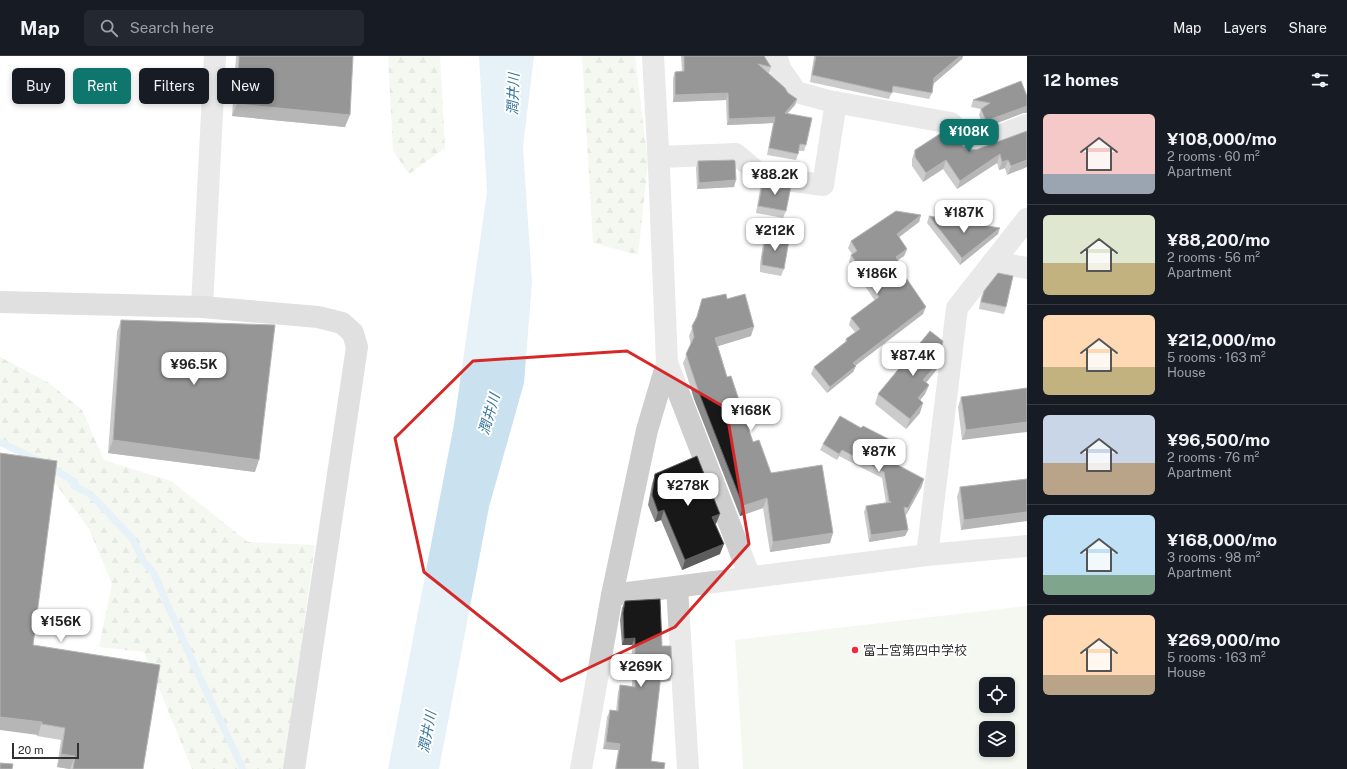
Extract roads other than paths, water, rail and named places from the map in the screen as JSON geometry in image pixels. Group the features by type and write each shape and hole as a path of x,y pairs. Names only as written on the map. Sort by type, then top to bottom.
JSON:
{"street":[{"path":"202,307 215,56"},
{"path":"581,769 612,595 647,430 666,363 659,157 653,56"},
{"path":"776,56 781,70 796,92 836,102 951,124 972,146 1027,126"},
{"path":"659,157 736,154 763,177 823,185 836,102"},
{"path":"927,555 957,308 1027,219"},
{"path":"993,262 1027,268"},
{"path":"0,302 202,307 318,318 342,323 353,333 357,347 294,769"},
{"path":"666,363 750,577"},
{"path":"612,595 927,555 1027,546"},
{"path":"677,586 688,769"}],"water":[{"name":"潤井川","path":"479,56 534,56 523,147 532,282 524,383 489,507 439,769 388,769 454,424 487,192"}],"waterway":[{"path":"0,442 39,461"},
{"path":"49,466 75,482 74,486 90,494 132,538 144,562 153,572 243,769"}],"place":[{"name":"富士宮第四中学校","path":"855,650"}]}
